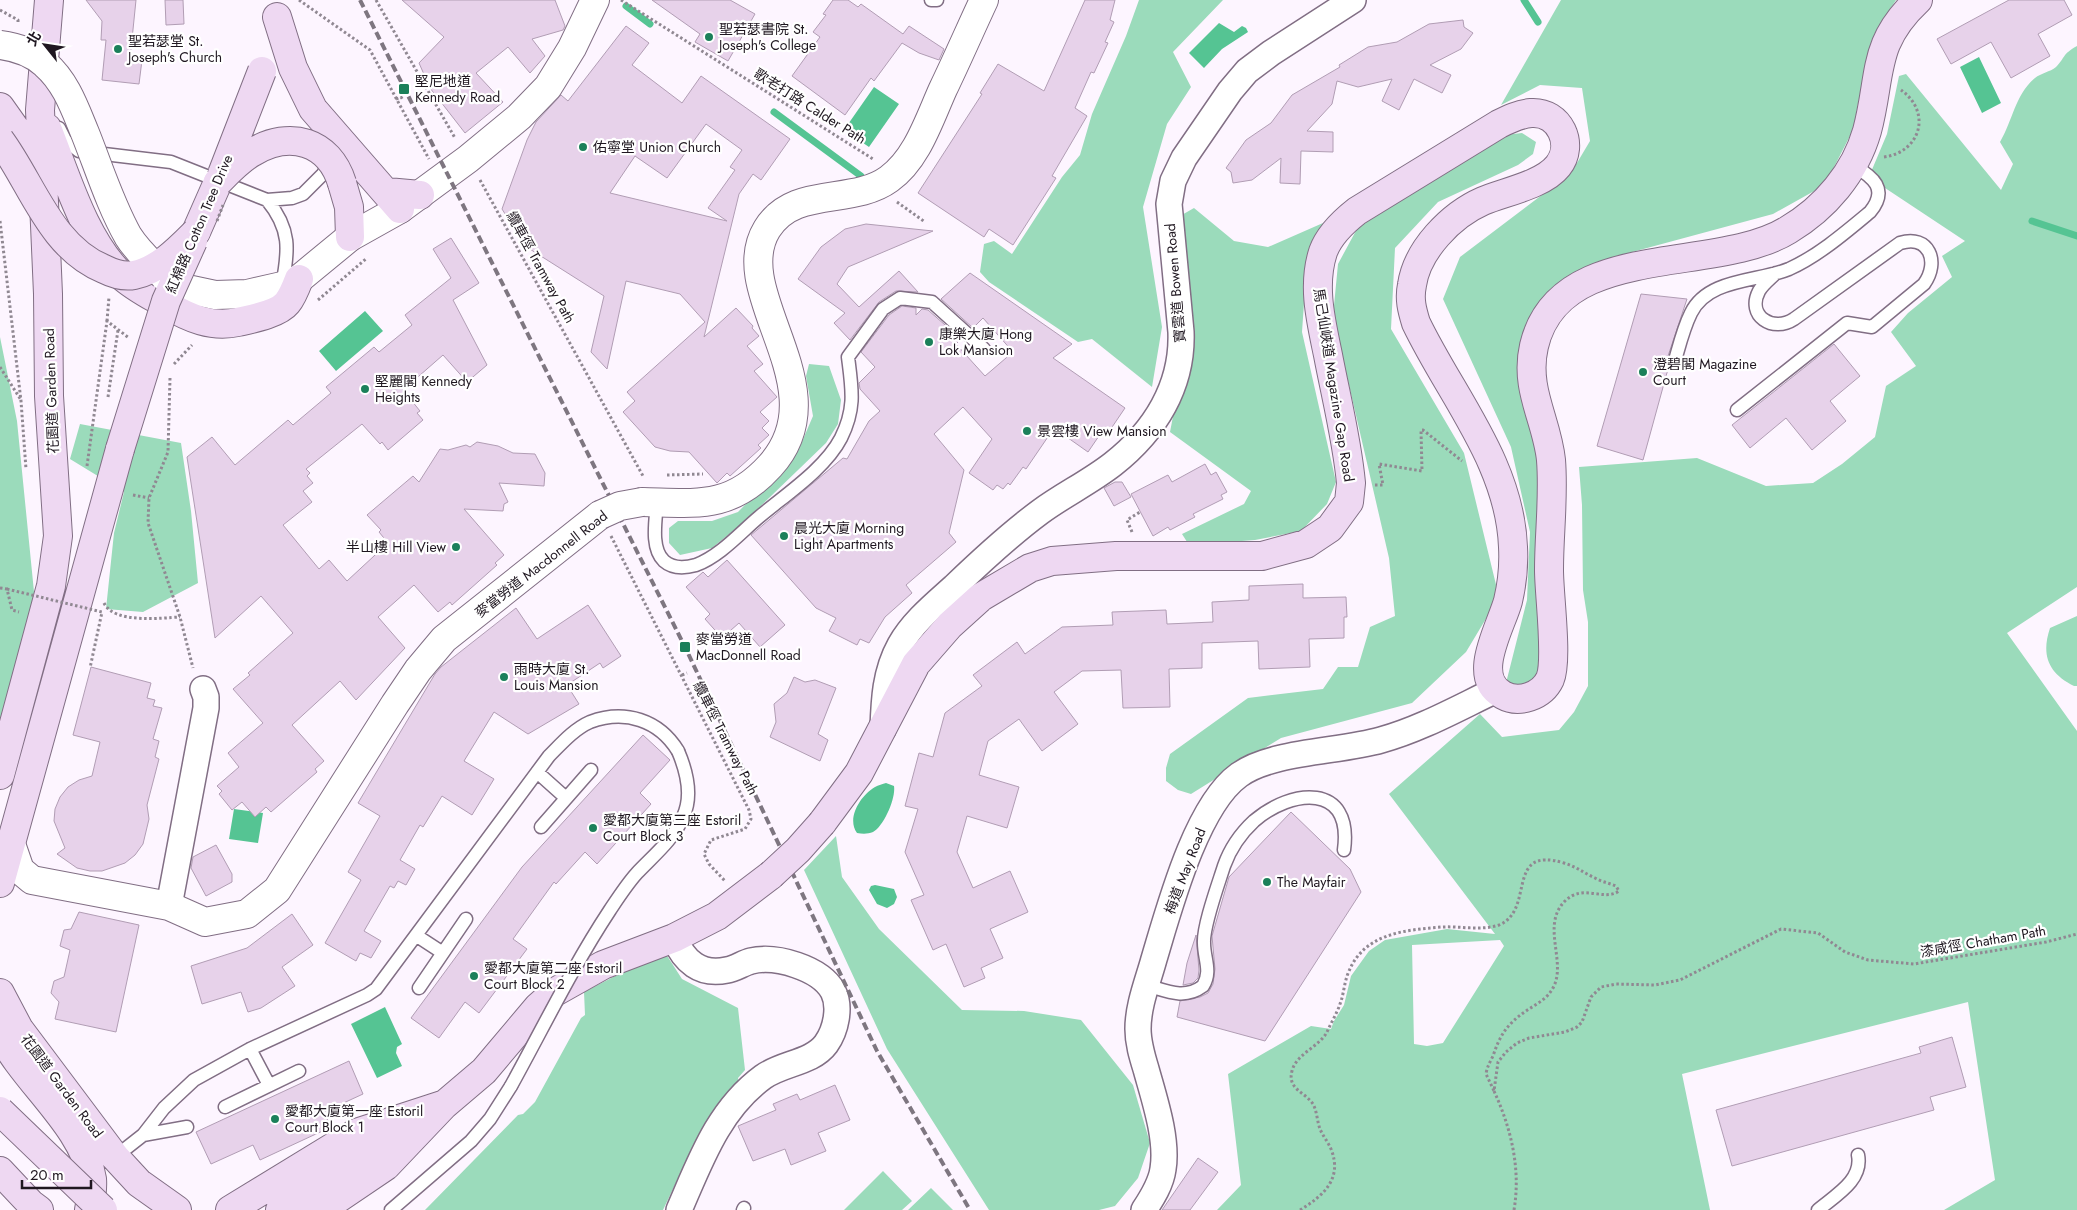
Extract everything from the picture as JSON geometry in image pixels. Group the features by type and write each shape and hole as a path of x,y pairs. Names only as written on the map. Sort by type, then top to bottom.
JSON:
{"main road":[{"name":"花園道 Garden Road","path":"0,775 51,586 58,536 49,396 48,294 42,195 40,100 49,0"},
{"path":"1496,690 1506,697 1515,699 1532,696 1545,686 1552,670 1549,570 1551,458 1545,431 1535,403 1531,375 1533,350 1537,335 1548,316 1561,299 1582,284 1607,274 1752,245 1779,236 1820,207 1836,190 1853,165 1867,130 1880,57 1885,44 1900,19 1918,0"},
{"path":"277,8 293,68 313,109 338,137 402,198"},
{"name":"紅棉路 Cotton Tree Drive","path":"10,841 120,449 166,301 206,228 222,191 262,71 277,8"},
{"path":"40,100 77,204 96,241 113,266 134,285 199,321 229,324 263,316 286,304 291,283"},
{"path":"0,107 17,131 42,195"},
{"name":"馬己仙峽道 Magazine Gap Road","path":"444,1105 484,1071 538,1007 555,992 603,965 674,938 717,916 771,876 822,823 859,773 916,664 950,626 981,597 1030,568 1052,561 1085,557 1262,556 1306,544 1330,528 1349,502 1351,483 1318,294 1320,264 1329,239 1357,211 1499,124 1513,117 1532,113 1549,117 1557,123 1562,132 1566,142 1566,150 1557,167 1542,178 1481,202 1455,218 1434,240 1426,253 1414,275 1411,292 1412,309 1416,323 1488,453 1503,487 1508,508 1513,549 1512,581 1504,616 1488,659 1490,681 1496,690"},
{"path":"0,140 52,224 74,250 95,266 113,273 133,275 151,268 171,256 206,228"},
{"path":"222,191 239,162 253,152 273,143 291,140 308,144 327,156 336,168 349,207 350,237"},
{"path":"0,883 10,841"},
{"name":"花園道 Garden Road","path":"0,993 19,1029 115,1157 139,1183 181,1208"},
{"name":"花園道 Garden Road","path":"0,1033 9,1051 75,1136 87,1161 91,1201"},
{"path":"280,1210 313,1202 444,1105"},
{"path":"229,1207 356,1133 444,1105"},
{"path":"0,1111 91,1201"},
{"path":"0,1171 39,1210"},
{"path":"0,1182 15,1210"}],"street":[{"path":"0,44 31,54 45,64 56,76 74,106 119,218 138,251 164,276 187,288 215,294 247,294 291,283 402,198 468,159 519,117 548,87 572,48 595,0"},
{"name":"麥當勞道 Macdonnell Road","path":"10,841 20,870 32,880 170,906 205,922 246,914 277,890 395,704 418,670 444,639 606,525 620,506 650,502 708,503 732,495 755,481 782,450 790,431 794,406 790,376 765,296 758,265 758,252 766,230 779,214 790,207 813,199 863,192 888,180 904,165 920,140 984,0"},
{"name":"寶雲道 Bowen Road","path":"883,729 884,690 890,668 899,646 914,624 974,568 1032,518 1113,464 1147,431 1158,416 1174,386 1181,353 1181,332 1168,204 1178,170 1192,144 1247,71 1271,53 1353,0"},
{"path":"170,906 206,708 206,697 199,680"},
{"name":"梅道 May Road","path":"1144,1210 1156,1190 1163,1168 1159,1120 1141,1053 1138,1030 1139,1013 1164,926 1190,852 1208,813 1237,777 1248,770 1276,760 1356,746 1402,733 1496,690"},
{"path":"674,938 682,955 699,969 725,971 753,961 765,960 799,965 824,980 830,986 834,994 837,1020 832,1035 820,1052 764,1076 724,1116 712,1134 678,1210"}],"lane":[{"path":"931,0 937,0"},
{"path":"40,100 65,140 79,151 171,162 267,200 292,198 303,194 313,186 334,156 338,137"},
{"path":"1674,364 1692,311 1703,298 1722,287 1776,273 1799,263 1864,217 1874,206 1878,201 1879,194 1875,180 1853,165"},
{"path":"267,200 278,214 288,244 291,283"},
{"path":"1737,410 1847,324 1872,327 1924,284 1930,276 1932,260 1929,252 1918,243 1906,242 1900,244 1794,319 1781,325 1774,325 1760,317 1756,305 1756,297 1759,290 1776,273"},
{"path":"650,502 656,550 664,560 681,568 696,565 718,552 819,466 836,446 845,428 853,398 848,357 883,309 900,298 932,302 984,349"},
{"path":"115,1157 143,1135 164,1108 194,1080 250,1049 367,995 384,981 537,772 563,741 578,729 591,722 604,719 632,718 650,724 666,734 678,751 686,769 688,783 683,818 676,830 635,876 610,910 511,1086 490,1119 471,1141 391,1210"},
{"path":"541,827 591,770"},
{"path":"537,772 566,798"},
{"path":"1146,985 1181,994 1189,994 1203,986 1208,972 1204,948 1205,936 1227,856 1246,829 1266,812 1276,806 1300,799 1312,798 1328,801 1339,810 1344,821 1346,836 1344,850"},
{"path":"419,988 466,919"},
{"path":"417,936 443,953"},
{"path":"250,1049 269,1085"},
{"path":"225,1107 299,1071"},
{"path":"143,1135 187,1127"},
{"path":"1818,1210 1854,1179 1860,1163 1858,1155"}],"path":[{"path":"299,0 370,50 429,159"},
{"name":"纜車徑 Tramway Path","path":"376,0 409,62 468,159 642,476 651,476"},
{"name":"歌老打路 Calder Path","path":"621,0 878,162"},
{"path":"1882,158 1898,154 1908,148 1918,132 1919,120 1915,106 1907,95 1898,88"},
{"path":"396,99 401,97 403,100"},
{"path":"206,228 222,191"},
{"path":"894,200 925,222"},
{"name":"花園道 Garden Road","path":"0,220 21,401 26,470"},
{"path":"87,469 107,322"},
{"path":"114,361 118,330"},
{"path":"0,366 21,401"},
{"path":"170,377 168,452 149,498 147,514 148,523 199,680"},
{"path":"1374,485 1383,485 1379,464 1422,471 1421,430 1466,464"},
{"path":"660,476 706,474"},
{"path":"1134,535 1127,520 1140,512"},
{"name":"纜車徑 Tramway Path","path":"606,525 749,810 751,819 745,829 711,840 704,854 709,864 725,882"},
{"path":"0,588 102,612 90,668"},
{"path":"36,590 36,600"},
{"path":"103,601 110,612 116,614 146,619 180,617"},
{"path":"682,675 687,673"},
{"path":"1300,1210 1323,1195 1328,1188 1333,1164 1331,1151 1320,1128 1314,1106 1295,1088 1292,1080 1292,1070 1298,1060 1321,1041 1328,1030 1340,1004 1347,977 1355,960 1375,940 1386,936 1441,927 1495,926 1504,922 1516,907 1525,872 1532,864 1539,860 1564,863 1616,886 1619,891 1611,894 1581,892 1570,897 1562,905 1557,915 1554,936 1558,969 1557,980 1548,996 1512,1022 1500,1037 1486,1074 1505,1117 1515,1159 1514,1210"},
{"name":"漆咸徑 Chatham Path","path":"1494,1091 1496,1069 1506,1052 1517,1042 1529,1038 1574,1030 1582,1022 1591,997 1600,987 1616,984 1655,985 1680,980 1781,929 1818,933 1845,952 1868,960 1914,964 2046,942 2077,934"}],"shaded area":[{"path":"1139,0 1223,0 1173,52 1191,87 1167,124 1143,207 1162,327 1152,387 1092,339 1078,342 989,282 980,272 984,244 994,241 1012,254 1062,177 1080,155 1092,114 1126,36"},
{"path":"1561,0 1896,0 1875,33 1867,57 1853,130 1831,173 1816,190 1773,214 1610,258 1579,271 1556,288 1531,421 1540,472 1541,690 1506,683 1527,600 1530,532 1511,447 1443,299 1460,257 1571,173 1590,141 1582,88 1540,85 1501,105"},
{"path":"1219,23 1234,32 1242,26 1248,32 1222,49 1204,68 1189,53"},
{"path":"2077,46 2077,587 2007,633 2077,731 2077,1210 1944,1210 1995,1180 1968,1002 1682,1074 1710,1210 1217,1210 1241,1185 1228,1074 1311,1026 1331,1029 1344,1005 1351,976 1369,951 1385,940 1447,929 1495,934 1389,794 1480,714 1502,737 1559,730 1574,712 1588,686 1588,622 1583,590 1582,505 1579,467 1697,458 1766,486 1813,483 1842,464 1875,437 1886,386 1916,366 1891,332 1908,313 1952,277 1942,256 1965,241 1879,184 1871,172 1887,134 1899,76 1906,74 2001,190 2013,164 2000,142 2023,92 2035,78 2056,67","holes":["1500,940 1504,946 1443,1043 1427,1046 1414,1044 1412,945"]},
{"path":"1979,57 2001,103 1982,113 1960,67"},
{"path":"874,87 899,104 869,147 844,130"},
{"path":"1522,133 1536,142 1533,154 1518,165 1438,202 1395,248 1391,329 1464,453 1499,597 1466,652 1412,703 1281,738 1191,794 1178,790 1166,781 1166,768 1170,754 1248,698 1323,689 1338,667 1358,667 1370,627 1395,616 1389,558 1333,316 1338,264 1358,227 1419,184 1505,135"},
{"path":"1194,208 1234,241 1268,247 1323,223 1307,260 1302,332 1336,482 1327,504 1301,531 1255,540 1189,545 1182,534 1244,504 1251,491 1170,432 1189,333 1180,216"},
{"path":"365,311 383,331 336,371 319,351"},
{"path":"0,337 17,421 36,612 0,729"},
{"path":"809,364 829,366 841,400 838,424 826,443 745,521 712,548 680,555 669,543 669,528 678,521 712,521 738,512 798,451 813,416 806,376"},
{"path":"80,424 181,443 191,511 198,583 143,612 106,609 114,533 124,492 70,459"},
{"path":"2077,616 2077,686 2074,686 2065,681 2053,669 2049,662 2046,647 2050,628"},
{"path":"886,783 894,786 894,791 885,818 873,832 857,833 853,821 860,801 876,786"},
{"path":"234,809 263,813 258,843 229,839"},
{"path":"836,836 842,877 879,929 962,1010 1024,1011 1081,1020 1133,1085 1150,1143 1138,1178 1115,1206 1099,1210 989,1210 887,1049 804,870"},
{"path":"875,885 894,889 897,897 894,904 887,908 877,904 869,890 871,886"},
{"path":"664,951 682,979 738,1008 745,1070 738,1078 739,1083 688,1157 663,1210 425,1210 518,1115 523,1114 535,1102 581,1018 585,1015 584,992"},
{"path":"385,1007 402,1044 397,1047 396,1053 402,1066 377,1078 351,1024"},
{"path":"883,1171 912,1201 902,1210 844,1210"},
{"path":"931,1188 953,1210 908,1210"}],"building":[{"name":"聖若瑟堂 St. Joseph's Church","path":"86,0 136,0 130,59 142,60 139,84 102,80 106,40 101,40 102,21"},
{"path":"165,0 183,0 184,24 166,25"},
{"path":"402,0 555,0 565,26 563,30 532,39 545,56 530,73 508,47 476,73 503,102 465,133 430,88 419,63 444,37"},
{"path":"652,0 730,0 755,14 728,61 695,42 700,34"},
{"path":"833,0 848,0 858,7 861,4 903,34 909,26 944,49 939,60 919,53 902,43 874,81 871,78 845,115 792,76 820,37 813,32 826,15 823,14"},
{"path":"1085,0 1115,0 1110,20 1114,22 1105,42 1108,43 1094,73 1091,72 1075,108 1087,116 1052,176 1056,178 1013,245 989,229 984,237 918,193 982,94 980,93 998,64 1044,91"},
{"path":"2009,0 2064,0 2072,15 2038,34 2050,56 2011,78 1991,42 1951,64 1937,39"},
{"path":"1463,20 1464,27 1473,33 1461,49 1430,65 1451,75 1442,93 1414,79 1399,110 1382,101 1392,79 1358,87 1337,81 1332,104 1307,131 1333,132 1333,152 1301,151 1300,184 1280,183 1281,158 1252,180 1233,183 1231,172 1226,168 1246,140 1271,123 1292,95 1340,67 1339,65 1368,47 1397,42 1429,24"},
{"path":"626,26 649,43 632,65 682,103 701,76 790,139 761,180 753,174 739,194 704,337 736,308 753,326 752,328 759,336 747,346 763,364 754,371 777,397 760,412 769,421 762,428 769,435 758,445 761,448 730,476 727,473 717,483 689,452 670,451 655,447 623,412 635,401 627,392 705,322 680,294 626,281 607,369 591,352 604,296 525,246 502,209 527,140 536,122 561,95 568,101","holes":["706,124 742,150 730,167 735,170 708,208 727,221 610,193 635,156 667,178"]},
{"path":"866,224 933,231 848,267 837,284 859,307 899,271 918,292 896,291 879,302 850,340 834,323 845,313 798,279 821,247 845,229"},
{"path":"451,238 479,283 453,300 487,365 467,382 443,355 403,390 420,411 417,413 423,420 388,450 362,424 306,469 310,473 307,476 313,483 303,491 312,502 283,525 319,569 329,560 347,581 388,543 379,532 381,530 367,515 413,476 419,482 440,449 448,450 466,445 470,447 477,442 498,446 513,453 535,454 545,473 544,486 499,483 508,502 504,504 503,511 464,509 504,555 495,563 497,565 452,605 450,602 438,612 414,585 378,617 405,648 356,700 340,681 292,725 324,761 315,769 317,772 271,812 266,807 255,817 242,802 232,810 219,794 222,791 217,786 239,767 228,753 263,723 233,689 293,633 261,596 215,638 187,457 212,437 235,465 288,420 293,425 331,393 326,387 374,347 379,352 412,325 405,315 451,278 433,249"},
{"path":"970,273 1072,344 1053,358 1125,408 1106,436 1101,433 1088,452 1054,428 1026,469 1023,467 1010,485 1008,483 1003,489 997,485 993,490 969,473 992,439 963,407 934,434 964,470 949,533 956,542 906,585 912,593 885,617 869,643 860,639 857,645 829,631 836,618 816,608 751,535 843,458 847,459 869,421 880,411 860,389 859,383 875,367 861,352 889,315 902,306 916,308 916,315 922,309 928,310 961,339 956,344 985,376 1013,352 983,318 973,328 941,299"},
{"name":"澄碧閣 Magazine Court","path":"1641,294 1687,299 1666,362 1668,369 1643,460 1597,446"},
{"path":"1834,344 1860,376 1830,401 1846,421 1812,450 1786,418 1750,448 1732,425"},
{"path":"1205,464 1211,475 1216,472 1227,492 1221,495 1223,499 1193,514 1195,517 1170,530 1168,527 1153,536 1131,494 1168,475 1172,482"},
{"path":"1115,482 1122,482 1131,497 1114,506 1104,488"},
{"path":"727,560 785,625 760,647 739,623 722,638 705,619 710,614 686,587 703,572 708,577"},
{"path":"1303,584 1303,598 1346,597 1347,617 1344,617 1344,638 1309,639 1310,667 1259,669 1258,641 1202,643 1202,668 1169,669 1170,707 1123,708 1121,670 1082,671 1054,692 1078,724 1042,751 1019,719 988,741 979,775 1019,787 1007,828 967,816 957,852 973,888 1010,871 1028,912 990,929 1003,958 981,968 985,978 964,987 946,944 933,950 911,900 924,895 905,852 918,809 905,806 919,753 933,757 945,713 982,686 973,675 1017,642 1025,654 1062,627 1113,625 1112,612 1166,610 1167,624 1213,622 1212,602 1249,600 1249,586"},
{"path":"588,605 621,656 603,668 600,663 567,685 579,704 528,734 494,712 464,761 494,779 472,815 442,796 423,827 420,825 400,860 415,869 406,885 398,881 394,888 390,886 364,931 381,941 371,958 360,953 356,961 325,943 361,880 348,872 380,816 358,803 435,674 441,667 516,608 537,639"},
{"path":"91,667 151,683 147,698 155,700 153,706 162,708 153,739 159,741 155,757 159,759 147,805 149,819 143,844 135,855 125,863 102,871 77,868 57,854 65,848 54,821 55,809 60,797 68,787 79,780 92,776 100,742 73,735"},
{"path":"794,677 805,682 815,680 836,688 818,734 828,740 820,761 770,737 776,722 774,704 787,693"},
{"path":"643,735 670,760 640,793 651,804 597,864 585,852 556,884 554,882 513,939 527,949 479,1013 465,1002 439,1038 411,1018 522,867"},
{"path":"1291,812 1350,869 1361,892 1265,1041 1177,1017 1180,1001 1200,997 1208,993 1213,984 1215,969 1212,936 1229,877"},
{"path":"216,845 232,874 232,882 206,896 191,868 193,857"},
{"path":"79,912 139,925 116,1032 55,1019 59,1002 51,993 54,981 64,977 70,950 60,946 64,930 71,929"},
{"path":"292,914 313,945 282,967 295,986 261,1008 248,1012 241,992 202,1004 191,966 247,948"},
{"path":"1196,935 1198,978 1193,983 1183,985 1187,963"},
{"path":"1952,1037 1966,1087 1930,1097 1934,1110 1732,1166 1716,1110 1921,1053 1919,1047"},
{"name":"愛都大廈第一座 Estoril Court Block 1","path":"349,1061 363,1094 324,1112 331,1127 260,1160 253,1145 211,1164 196,1132"},
{"path":"835,1085 850,1120 818,1133 826,1151 791,1165 785,1149 753,1161 738,1126 776,1110 773,1104 797,1094 800,1100"},
{"path":"1198,1158 1218,1172 1190,1210 1162,1210"}],"waterway":[{"path":"1524,0 1538,22"},
{"path":"626,6 650,24"},
{"path":"774,112 861,176"},
{"path":"2032,221 2077,236"}],"railway":[{"path":"360,0 685,647 877,1051 970,1210"}],"place":[{"name":"聖若瑟書院 St. Joseph's College","path":"709,37"},
{"name":"聖若瑟堂 St. Joseph's Church","path":"118,49"},
{"name":"堅尼地道 Kennedy Road","path":"404,89"},
{"name":"佑寧堂 Union Church","path":"583,147"},
{"name":"康樂大廈 Hong Lok Mansion","path":"929,342"},
{"name":"澄碧閣 Magazine Court","path":"1643,372"},
{"name":"堅麗閣 Kennedy Heights","path":"365,389"},
{"name":"景雲樓 View Mansion","path":"1027,431"},
{"name":"晨光大廈 Morning Light Apartments","path":"784,536"},
{"name":"半山樓 Hill View","path":"456,547"},
{"name":"麥當勞道 MacDonnell Road","path":"685,647"},
{"name":"雨時大廈 St. Louis Mansion","path":"504,677"},
{"name":"愛都大廈第三座 Estoril Court Block 3","path":"593,828"},
{"name":"The Mayfair","path":"1267,882"},
{"name":"愛都大廈第二座 Estoril Court Block 2","path":"474,976"},
{"name":"愛都大廈第一座 Estoril Court Block 1","path":"275,1119"}]}
